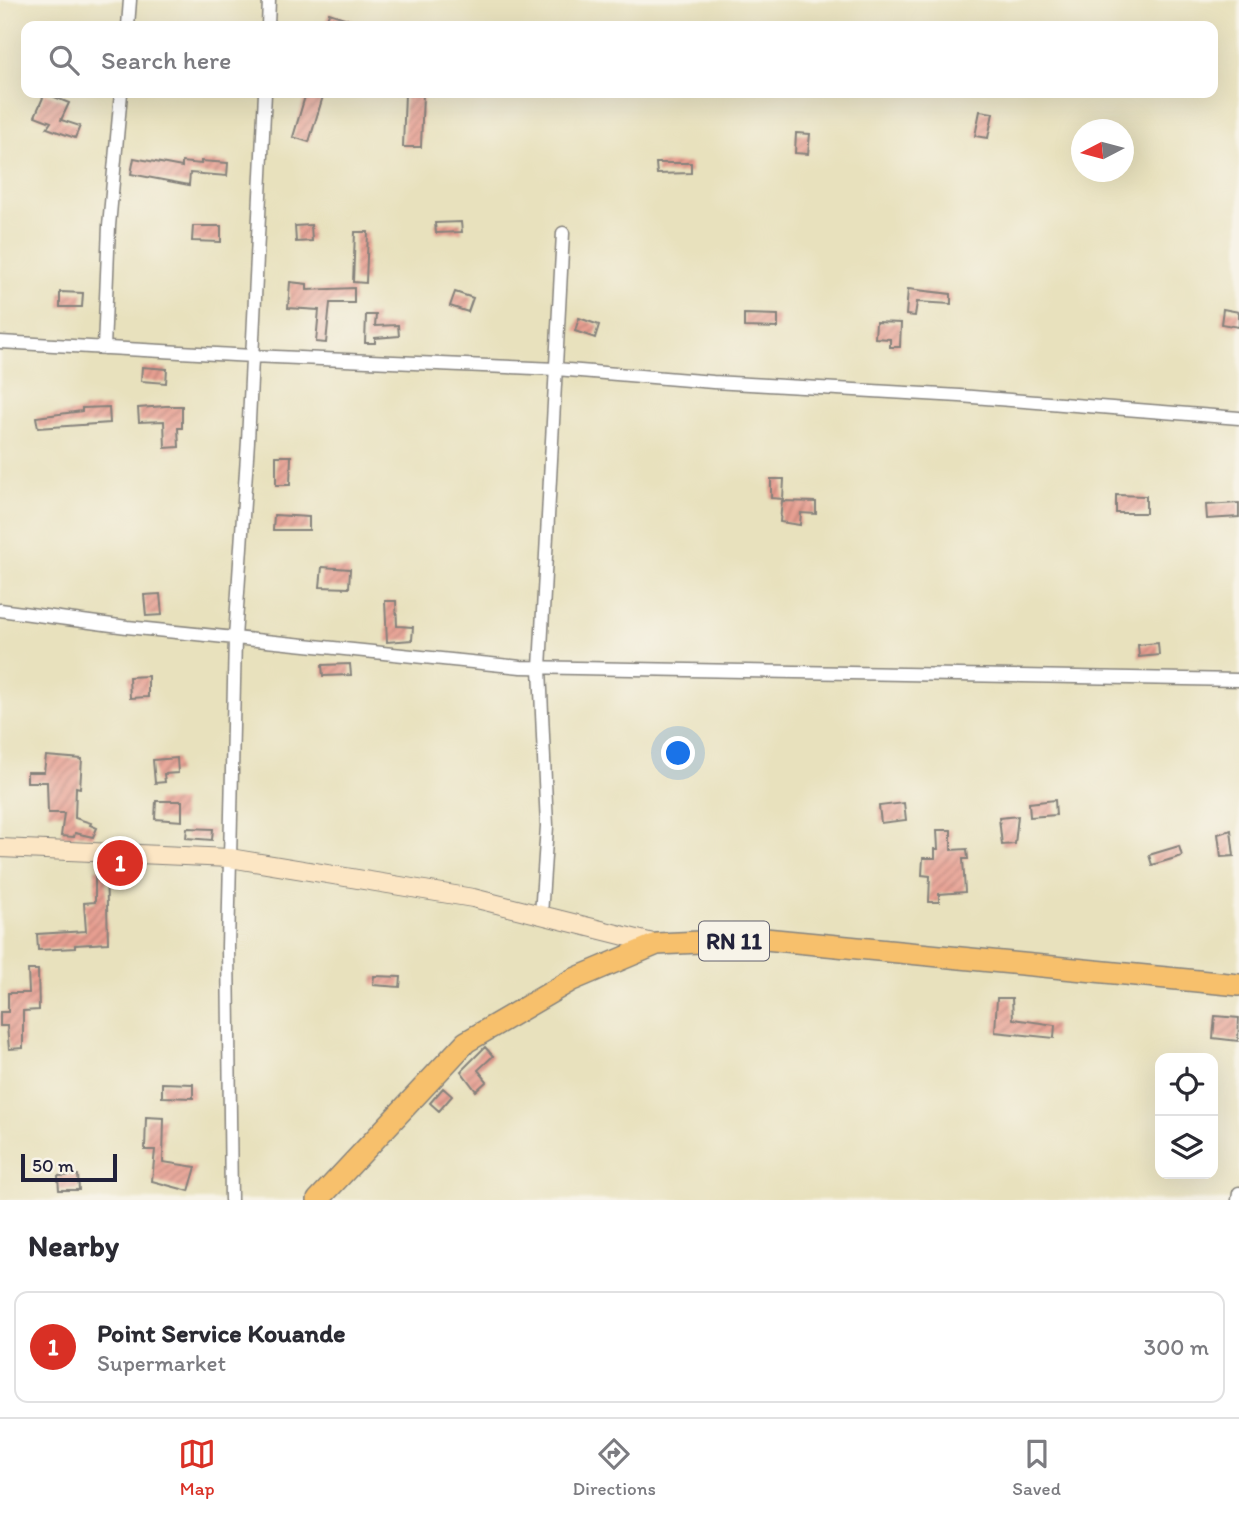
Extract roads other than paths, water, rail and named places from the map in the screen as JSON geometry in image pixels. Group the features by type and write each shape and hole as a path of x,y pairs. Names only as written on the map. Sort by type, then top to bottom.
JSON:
{"main road":[{"name":"RN 11","path":"318,1200 466,1042 572,981 657,944 765,939 1239,985"}],"street":[{"path":"128,21 130,0"},
{"path":"268,21 270,0"},
{"path":"104,348 109,226 121,98"},
{"path":"232,1200 228,947 236,638 265,98"},
{"path":"541,915 547,826 540,668 563,233"},
{"path":"0,342 556,369 1239,418"},
{"path":"0,610 236,638 540,668 1239,680"},
{"path":"0,848 230,858 473,898 657,944"},
{"path":"1238,1200 1239,1193"}],"place":[{"name":"Point Service Kouande","path":"120,863"}]}
